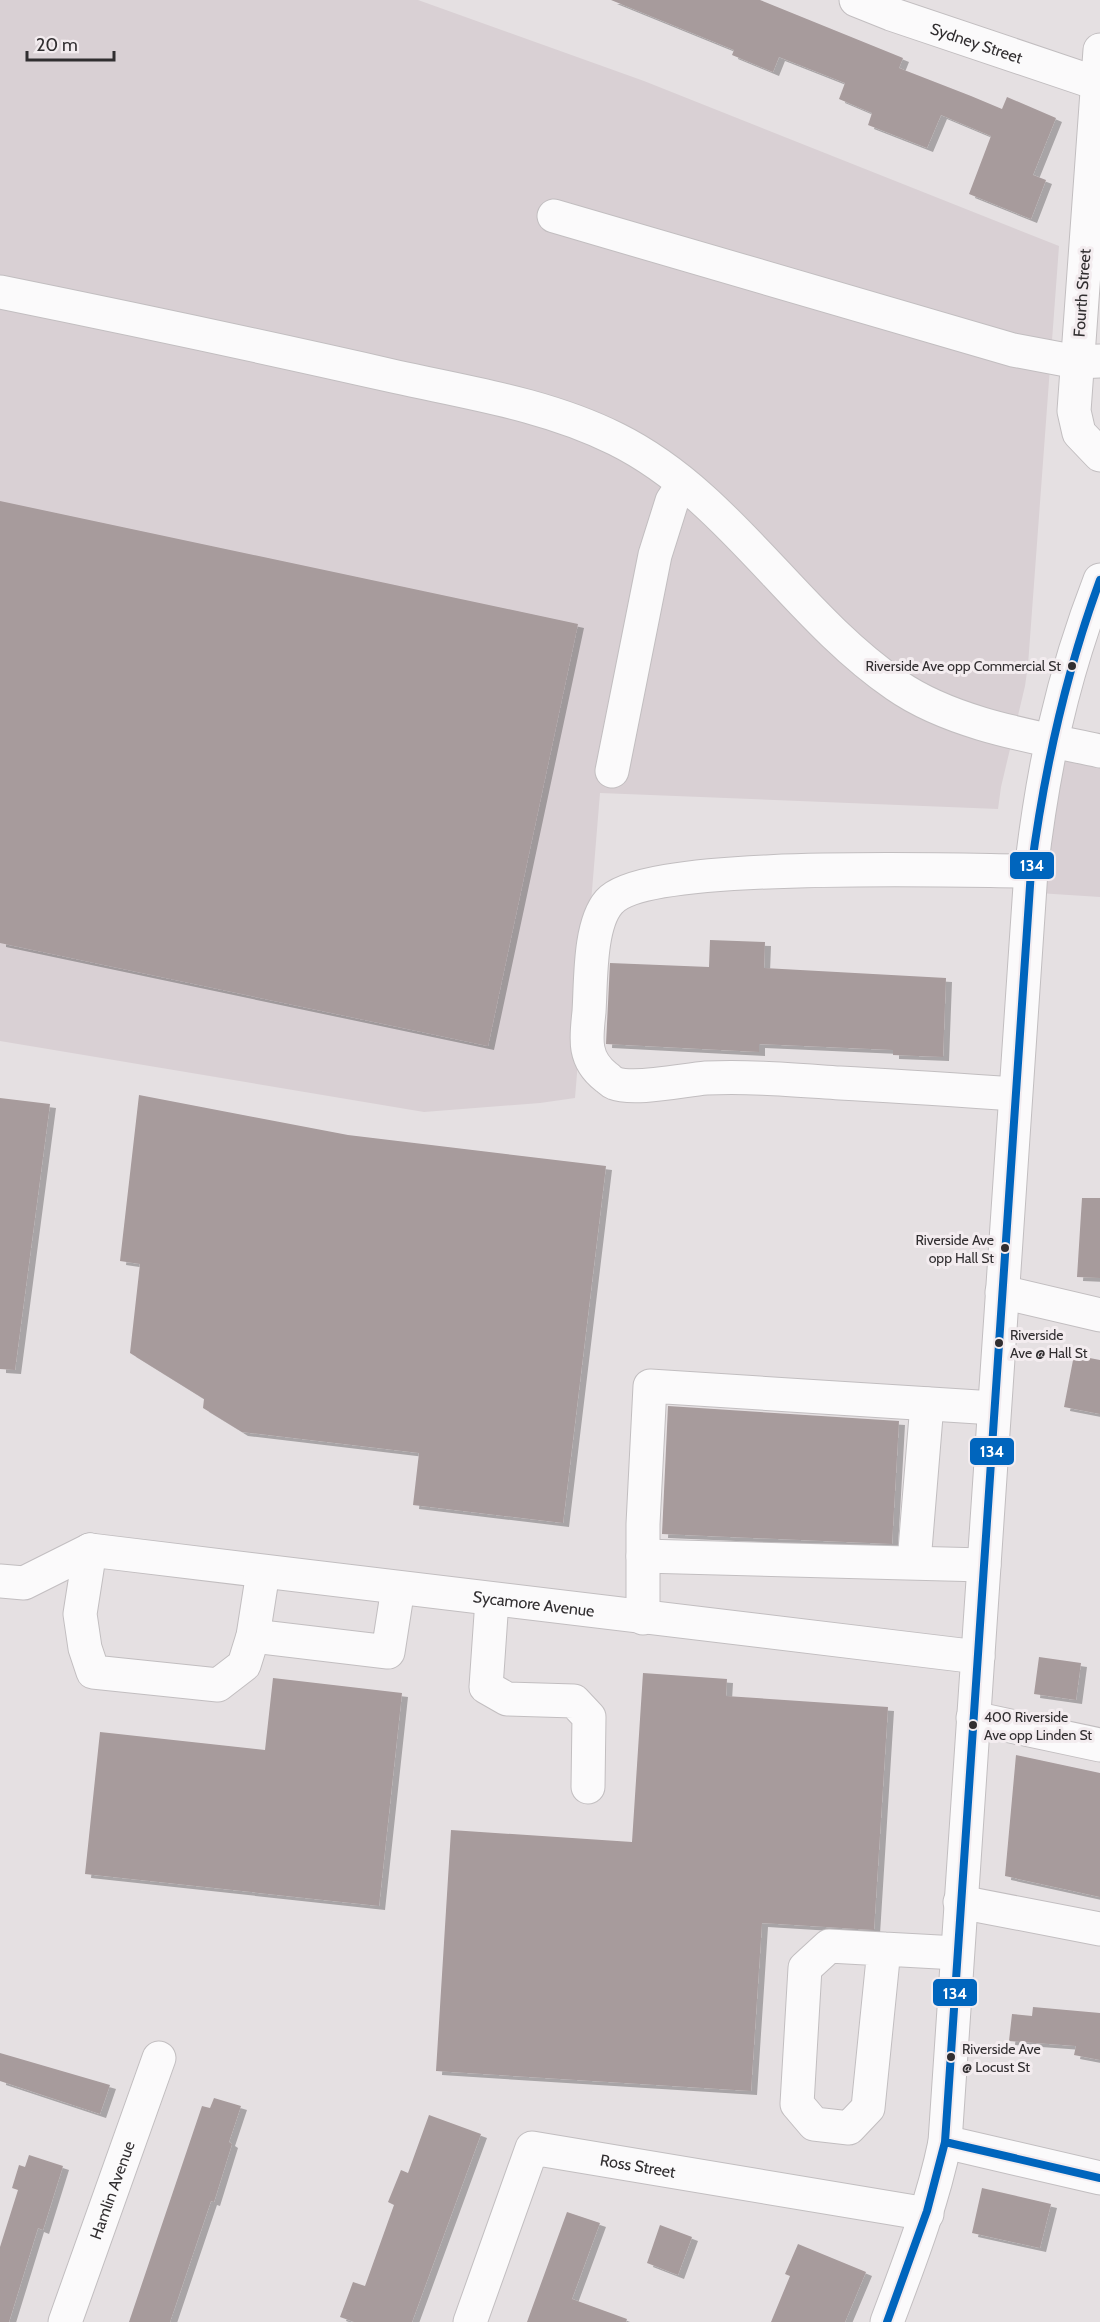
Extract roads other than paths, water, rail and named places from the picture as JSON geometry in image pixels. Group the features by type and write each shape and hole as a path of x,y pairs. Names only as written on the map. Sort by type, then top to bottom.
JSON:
{"street":[{"name":"Sydney Street","path":"855,0 1096,83"},
{"name":"Fourth Street","path":"1100,50 1096,83 1088,361 1074,411 1076,424 1085,441 1100,455"},
{"path":"554,216 1012,350 1088,361"},
{"path":"0,292 218,336 532,408 616,439 634,448 683,483 736,531 855,654 899,687 969,719 1050,741 1100,751"},
{"path":"612,771 662,526 672,501 683,483"},
{"path":"887,2322 927,2214 945,2142 1031,871 1038,806 1050,741 1066,676 1100,580"},
{"path":"1015,1094 740,1076 692,1079 644,1086 614,1083 595,1068 588,1053 587,1032 596,923 610,901 630,888 661,881 714,874 909,870 1031,871"},
{"path":"1002,1292 1100,1315"},
{"path":"643,1618 643,1556 650,1386 994,1408"},
{"path":"914,1562 927,1404"},
{"path":"90,1550 80,1614 85,1648 93,1672 218,1685 244,1665 253,1636 263,1572"},
{"path":"0,1581 24,1583 90,1550"},
{"name":"Sycamore Avenue","path":"90,1550 978,1658"},
{"path":"643,1556 984,1565"},
{"path":"253,1636 388,1652 398,1588"},
{"path":"492,1599 486,1687 507,1699 574,1701 589,1717 588,1787"},
{"path":"973,1718 1100,1744"},
{"path":"960,1902 1100,1929"},
{"path":"884,1949 868,2108 849,2127 814,2124 797,2104 805,1968 829,1946 884,1949 957,1953"},
{"name":"Hamlin Avenue","path":"65,2322 159,2058"},
{"path":"945,2142 1100,2178"},
{"name":"Ross Street","path":"470,2322 532,2148 927,2214"}],"place":[{"name":"Riverside Ave opp Commercial St","path":"1072,666"},
{"name":"Riverside Ave opp Hall St","path":"1005,1248"},
{"name":"Riverside Ave @ Hall St","path":"999,1343"},
{"name":"400 Riverside Ave opp Linden St","path":"973,1725"},
{"name":"Riverside Ave @ Locust St","path":"951,2057"}]}
